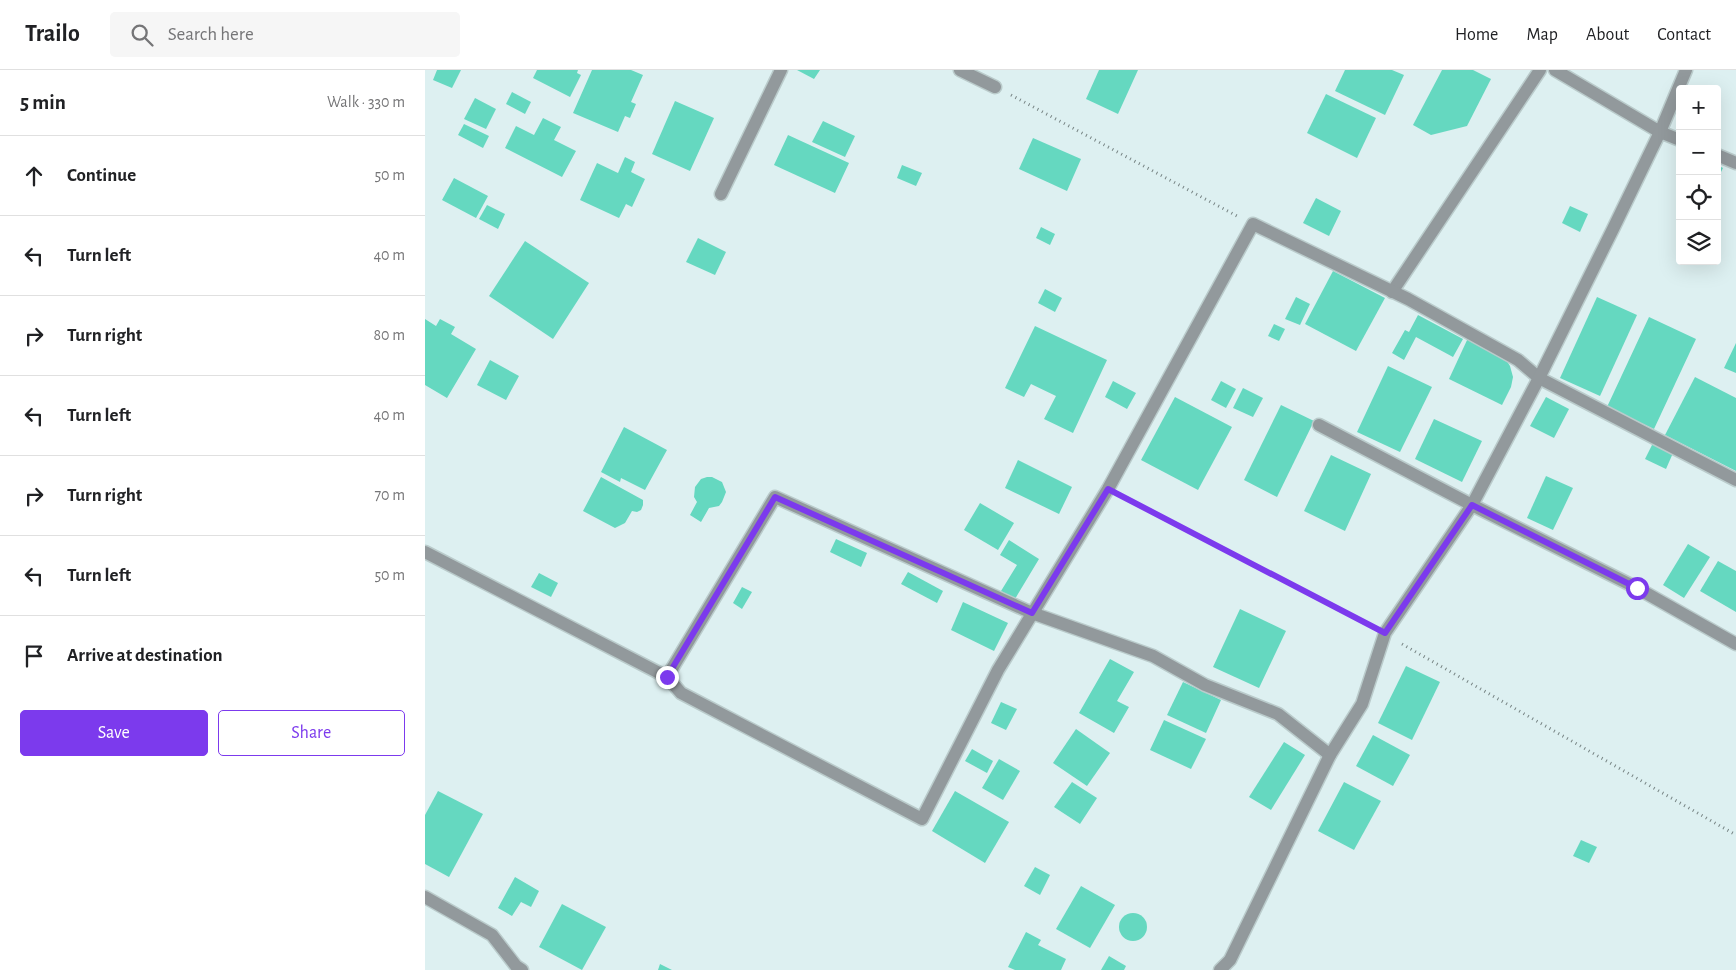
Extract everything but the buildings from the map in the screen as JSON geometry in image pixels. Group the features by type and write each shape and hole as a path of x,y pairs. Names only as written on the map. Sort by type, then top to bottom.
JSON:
{"street":[{"path":"721,194 781,70"},
{"path":"960,70 995,87"},
{"path":"1392,292 1540,70"},
{"path":"1555,70 1660,132 1676,138"},
{"path":"1220,970 1230,960 1330,755 1361,704 1385,633 1472,505 1539,378 1660,132 1686,70"},
{"path":"1721,157 1736,163"},
{"path":"425,552 667,677 681,693 922,819 998,670 1108,489 1253,224 1392,292 1518,360 1539,378 1736,480"},
{"path":"1319,425 1637,588 1736,644"},
{"path":"667,677 775,497 1032,613 1153,656 1205,686 1278,714 1330,755"},
{"path":"425,897 492,935 516,966 522,970"}],"path":[{"path":"995,87 1253,224"},
{"path":"1108,489 1385,633 1736,835"}],"route":[{"path":"667,677 775,497 1032,613 1108,489 1385,633 1472,505 1637,588"}]}
